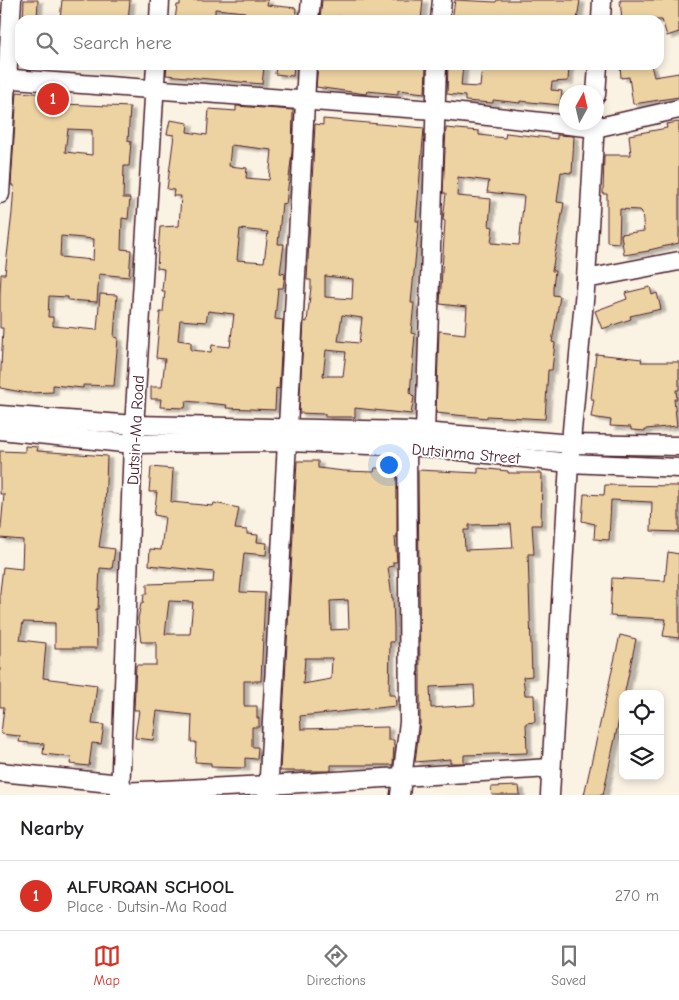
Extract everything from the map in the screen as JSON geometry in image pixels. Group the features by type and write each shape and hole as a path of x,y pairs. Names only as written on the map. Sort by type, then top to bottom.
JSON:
{"street":[{"path":"0,194 3,78 12,0"},
{"path":"159,15 160,0"},
{"path":"309,15 310,0"},
{"path":"440,15 442,0"},
{"path":"600,15 602,0"},
{"name":"Dutsin-Ma Road","path":"121,790 133,444 156,70"},
{"path":"268,790 307,70"},
{"path":"425,432 437,70"},
{"path":"597,85 598,70"},
{"path":"3,78 434,110 559,122"},
{"path":"604,123 679,109"},
{"path":"550,795 550,768 569,463 586,279 595,130"},
{"path":"586,279 679,261"},
{"name":"Dutsinma Street","path":"0,415 288,435 569,463 679,468"},
{"name":"Dutsinma Street","path":"0,430 133,444 288,435 425,432 572,444 679,446"},
{"path":"400,795 409,722 407,448"},
{"path":"0,772 121,790 268,790 401,777 550,768"}],"building":[{"path":"24,0 38,0 37,15 23,15"},
{"path":"62,0 130,0 128,15 60,15"},
{"path":"180,0 268,0 267,5 296,8 295,15 245,15 245,12 215,9 215,15 176,15 177,5 180,5"},
{"path":"322,0 423,0 422,15 320,15"},
{"path":"455,0 496,2 497,0 580,0 578,15 453,15"},
{"path":"620,0 679,0 679,32 667,36 664,26 664,15 622,15"},
{"path":"166,70 264,70 262,84 166,75"},
{"path":"275,70 294,70 293,76 275,74"},
{"path":"318,70 426,70 425,93 398,90 398,94 367,91 366,94 316,87"},
{"path":"448,70 463,70 461,86 480,87 482,70 569,70 568,81 552,82 551,90 559,91 559,105 520,101 520,103 493,100 493,103 465,101 465,96 447,94"},
{"path":"620,70 652,70 654,77 679,73 679,97 633,104 629,77 621,78"},
{"path":"17,92 65,95 64,104 130,107 128,141 131,142 129,166 124,166 123,198 130,198 128,219 122,218 121,249 131,250 129,277 99,274 97,302 68,300 68,297 49,296 48,317 53,317 53,326 97,330 100,294 117,295 114,337 118,338 114,386 83,385 83,388 53,385 53,392 27,393 0,388 3,328 0,328 1,274 5,274 12,213 14,185 11,185","holes":["68,129 92,130 92,155 65,152","61,236 94,239 93,260 60,257"]},
{"path":"236,106 293,110 292,152 286,204 282,203 278,244 284,244 280,273 285,274 283,288 278,288 275,319 283,320 279,389 276,388 275,410 226,408 227,405 186,401 185,408 160,407 161,399 151,399 151,387 162,387 165,359 156,358 160,312 163,312 165,291 162,291 164,269 157,268 160,227 179,226 181,196 173,196 174,190 167,189 174,135 167,134 170,120 188,123 187,132 207,135 209,109 236,111","holes":["231,145 272,150 269,180 246,178 247,168 229,166","240,229 268,232 264,262 237,260","208,311 234,314 230,347 212,345 211,352 191,350 191,342 178,340 180,320 206,322"]},
{"path":"323,119 424,128 416,221 419,221 411,303 414,303 411,333 415,334 410,393 414,397 411,414 355,408 355,417 325,417 325,414 299,413 304,321 307,322 311,287 311,280 307,280 315,124 323,125","holes":["325,276 353,279 352,299 325,297","342,315 362,318 359,343 338,341","326,350 346,352 343,376 323,376"]},
{"path":"679,122 679,243 624,255 621,234 644,231 642,212 640,210 620,209 619,243 607,242 607,194 603,194 604,155 631,155 629,135 667,128 666,124"},
{"path":"446,128 479,131 479,135 505,138 506,133 557,139 557,135 574,136 572,173 561,172 557,202 564,203 552,271 555,271 553,295 560,296 552,342 555,343 552,370 548,370 545,419 487,416 487,418 436,413 439,331 465,334 467,307 440,304 445,221 443,220 446,193 443,193","holes":["458,177 489,181 487,192 524,196 519,245 491,243 493,227 489,226 491,199 457,196"]},
{"path":"650,287 652,295 657,293 661,309 630,316 631,319 602,329 595,311 627,299 625,293"},
{"path":"596,354 642,359 641,362 679,362 679,390 676,390 677,399 674,399 677,426 646,429 646,431 631,430 631,427 610,426 611,420 591,417 594,399 591,399"},
{"path":"25,446 38,447 37,451 107,456 105,508 99,547 115,549 112,569 100,568 98,609 96,609 97,648 55,648 55,623 23,622 20,640 46,643 43,678 97,685 92,724 104,725 101,744 92,743 89,766 70,764 71,757 43,754 44,744 19,742 20,736 1,734 4,707 0,707 0,592 3,567 22,569 23,540 0,538 4,494 0,494 0,451 25,452"},
{"path":"297,461 318,461 318,468 344,471 374,472 375,468 397,469 397,537 395,537 397,562 393,562 393,566 388,567 393,598 394,627 394,642 390,642 389,695 395,695 396,706 300,716 301,729 388,727 388,740 394,740 393,765 331,765 331,771 280,771","holes":["348,600 349,629 331,630 330,601","305,658 332,658 331,679 303,684"]},
{"path":"151,467 173,469 171,502 213,506 214,503 239,508 235,529 247,530 247,534 258,535 257,542 267,543 266,555 244,553 240,592 265,593 261,681 244,681 244,706 257,706 257,718 259,718 259,727 252,727 252,747 258,747 257,759 245,758 245,768 211,767 211,763 195,762 196,742 191,742 192,715 157,711 153,740 135,738 139,710 134,710 136,665 156,665 156,642 141,642 138,619 144,594 147,594 147,584 213,582 214,572 149,565 150,549 161,550 165,517 154,515 157,492 149,492","holes":["169,601 193,602 190,634 165,634"]},
{"path":"478,468 508,471 508,473 542,473 541,525 532,525 534,554 528,554 532,676 523,677 525,695 534,695 535,722 526,723 527,753 464,755 464,763 450,763 450,759 415,762 420,723 418,470 478,473","holes":["511,524 513,548 465,550 464,530 469,530 469,525","474,685 475,705 431,708 430,687"]},
{"path":"605,485 679,486 679,532 651,531 652,502 611,500 609,540 594,539 595,524 582,521 584,494 604,495"},
{"path":"668,552 679,554 679,638 663,636 666,619 610,616 612,578 665,581"},
{"path":"620,635 636,639 625,690 619,690 619,719 603,795 584,795"},
{"path":"519,786 520,795 492,795 491,787"}],"place":[{"name":"ALFURQAN SCHOOL","path":"53,99"}]}
